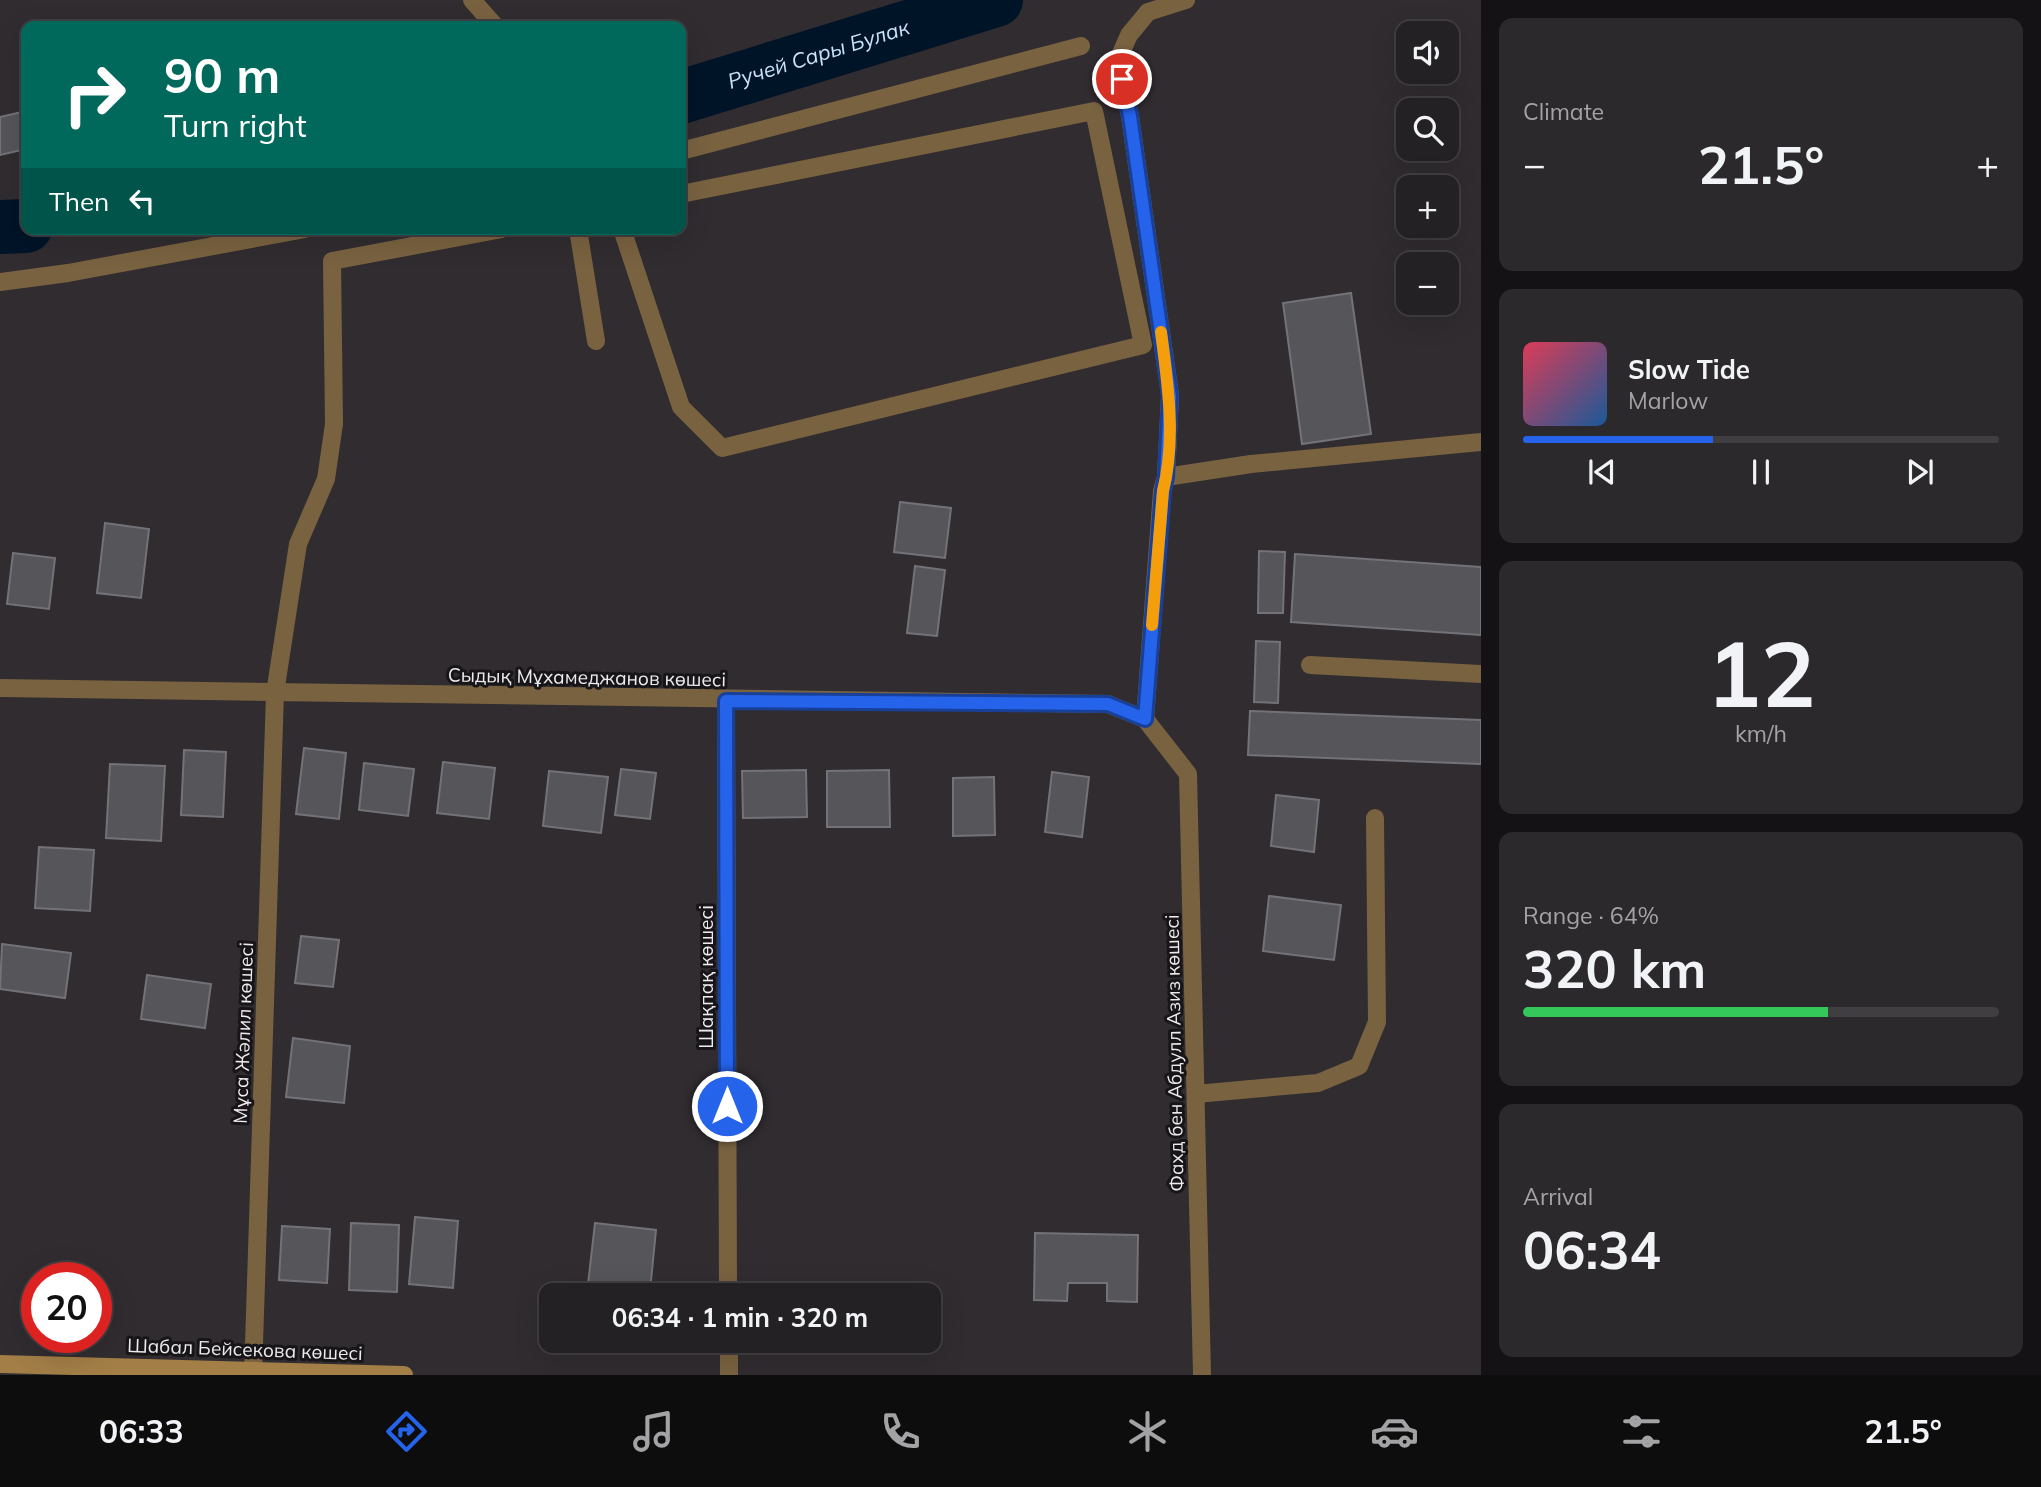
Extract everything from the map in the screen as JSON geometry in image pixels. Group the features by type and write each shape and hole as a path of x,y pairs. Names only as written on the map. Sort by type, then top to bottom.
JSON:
{"main road":[{"name":"Шабал Бейсекова көшесі","path":"0,1364 404,1375"}],"street":[{"path":"472,0 491,21"},
{"path":"1145,719 1166,477 1170,396 1130,116 1118,60 1129,34 1148,12 1186,0"},
{"path":"686,150 1081,46"},
{"path":"624,235 681,407 722,448 1143,345 1094,111 686,193"},
{"path":"0,282 68,273 272,235"},
{"name":"Мұса Жәлил көшесі","path":"253,1372 275,693 298,544 326,479 334,424 332,261 470,235"},
{"path":"579,235 596,341"},
{"path":"1166,477 1251,464 1481,442"},
{"path":"1310,665 1481,674"},
{"name":"Сыдық Мұхамеджанов көшесі","path":"0,688 726,701 1108,704 1145,719 1163,739"},
{"name":"Шақпақ көшесі","path":"726,701 728,1283"},
{"name":"Фахд бен Абдулл Азиз көшесі","path":"1163,739 1188,774 1202,1375"},
{"path":"1196,1094 1318,1083 1359,1066 1377,1022 1375,818"},
{"path":"729,1353 729,1375"}],"building":[{"path":"21,112 21,150 0,155 0,117"},
{"path":"1351,293 1371,434 1302,444 1283,303"},
{"path":"900,502 951,508 945,558 894,552"},
{"path":"105,523 149,529 141,598 97,593"},
{"path":"1259,551 1285,552 1283,613 1258,613"},
{"path":"13,553 55,558 49,609 7,604"},
{"path":"1295,554 1481,567 1481,635 1291,622"},
{"path":"915,566 945,570 937,636 907,633"},
{"path":"1256,641 1280,642 1278,703 1254,702"},
{"path":"1250,711 1481,720 1481,764 1248,755"},
{"path":"304,748 346,753 339,819 296,814"},
{"path":"184,750 226,752 223,817 181,815"},
{"path":"443,762 495,768 489,819 437,813"},
{"path":"364,763 414,769 408,816 359,810"},
{"path":"110,764 165,766 161,841 106,838"},
{"path":"621,769 656,773 650,819 615,815"},
{"path":"806,770 807,817 743,818 742,771"},
{"path":"889,770 890,827 827,827 827,771"},
{"path":"549,771 608,777 601,833 543,826"},
{"path":"1052,772 1089,777 1082,837 1045,832"},
{"path":"994,777 995,835 953,836 953,778"},
{"path":"1276,795 1319,800 1314,852 1271,846"},
{"path":"39,847 94,850 90,911 35,908"},
{"path":"1269,896 1341,905 1334,960 1263,951"},
{"path":"301,936 339,940 333,987 295,983"},
{"path":"2,944 71,953 65,998 0,989"},
{"path":"147,975 211,984 205,1028 141,1019"},
{"path":"293,1038 350,1046 344,1103 286,1097"},
{"path":"415,1217 458,1221 453,1288 409,1284"},
{"path":"351,1223 399,1225 397,1292 349,1290"},
{"path":"595,1223 656,1230 651,1283 588,1283"},
{"path":"282,1226 330,1229 327,1283 279,1280"},
{"path":"1035,1233 1138,1235 1137,1302 1107,1301 1107,1283 1068,1283 1067,1301 1034,1300"}],"waterway":[{"name":"Ручей Сары Булак","path":"686,95 996,0"},
{"name":"Ручей Сары Булак","path":"0,227 21,226"}],"slow traffic":[{"path":"1152,625 1166,477 1170,396 1161,332"}],"route":[{"path":"727,1106 726,701 1108,704 1145,719 1166,477 1170,396 1130,116 1122,79"}]}
